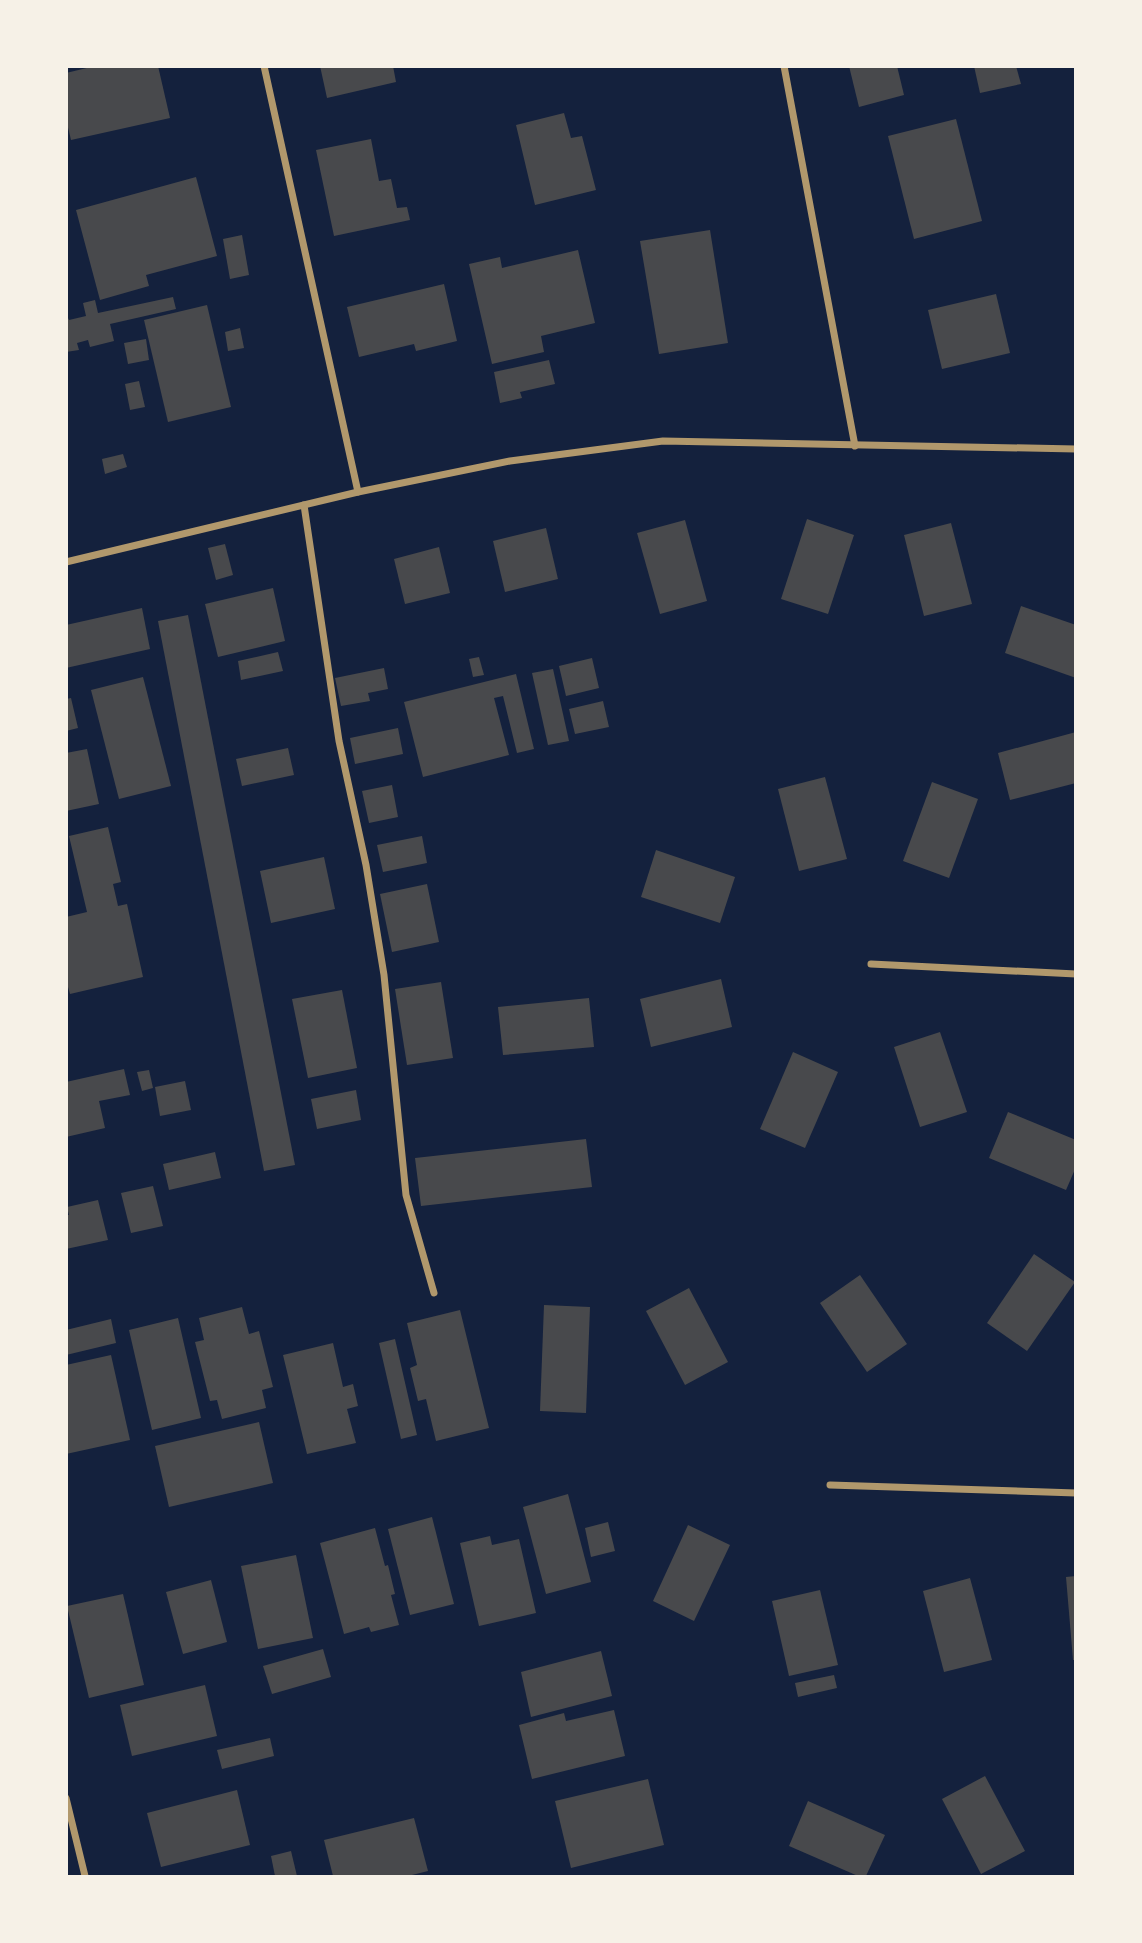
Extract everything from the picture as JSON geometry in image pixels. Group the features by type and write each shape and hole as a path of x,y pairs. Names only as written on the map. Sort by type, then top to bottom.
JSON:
{"street":[{"path":"264,66 358,492"},
{"path":"785,66 855,446"},
{"path":"66,562 358,492 509,461 663,441 1076,449"},
{"path":"304,505 339,741 366,865 384,975 406,1195 434,1293"},
{"path":"872,964 1076,974"},
{"path":"830,1485 1076,1493"},
{"path":"66,1798 85,1877"}],"building":[{"path":"95,66 158,66 170,118 71,140 66,119 66,73"},
{"path":"320,66 393,66 396,82 327,98"},
{"path":"849,66 897,66 904,95 859,107"},
{"path":"974,66 1016,66 1021,84 980,93"},
{"path":"564,113 571,138 582,136 596,190 535,205 516,125"},
{"path":"956,119 982,221 914,239 888,136"},
{"path":"371,139 379,181 391,179 397,208 407,207 410,220 334,236 316,150"},
{"path":"196,177 217,256 146,275 149,286 100,300 76,210"},
{"path":"710,230 728,343 659,354 640,241"},
{"path":"242,235 249,275 230,279 223,239"},
{"path":"578,250 595,323 541,336 544,352 492,364 469,264 500,257 502,268"},
{"path":"444,284 457,341 416,351 414,344 359,357 347,307"},
{"path":"996,294 1010,353 942,369 928,310"},
{"path":"173,297 176,309 110,324 114,341 90,347 88,340 77,343 79,350 66,352 66,314 69,320 86,316 83,303 95,300 98,313"},
{"path":"207,305 231,407 168,422 144,320"},
{"path":"240,328 244,348 228,351 225,332"},
{"path":"146,339 149,360 128,364 124,343"},
{"path":"549,360 555,384 520,392 522,398 500,403 494,372"},
{"path":"139,381 145,407 130,410 125,384"},
{"path":"123,454 127,467 105,474 102,459"},
{"path":"807,519 854,535 828,614 781,599"},
{"path":"685,520 707,601 660,614 637,533"},
{"path":"951,523 972,604 924,616 904,535"},
{"path":"546,528 558,579 505,592 493,541"},
{"path":"225,544 233,575 216,580 208,548"},
{"path":"439,547 450,593 405,604 394,559"},
{"path":"273,588 285,641 218,657 205,604"},
{"path":"1021,606 1076,625 1076,678 1005,653"},
{"path":"142,608 150,649 66,668 66,625"},
{"path":"188,615 295,1165 264,1171 158,621"},
{"path":"278,652 283,671 241,680 238,661"},
{"path":"479,657 484,675 473,677 469,659"},
{"path":"592,658 599,688 566,696 559,666"},
{"path":"384,668 388,689 368,693 370,701 341,706 335,678"},
{"path":"553,669 569,741 548,745 532,673"},
{"path":"516,674 534,749 517,753 503,696 494,698 509,755 423,777 404,702"},
{"path":"143,677 171,786 119,799 91,690"},
{"path":"71,698 78,728 66,731 66,699"},
{"path":"603,701 609,727 575,734 569,709"},
{"path":"398,728 403,754 355,764 350,738"},
{"path":"1076,732 1076,783 1010,800 998,753"},
{"path":"288,748 294,775 242,786 236,759"},
{"path":"87,749 99,804 66,811 66,753"},
{"path":"825,777 847,859 799,871 778,789"},
{"path":"932,782 978,799 949,878 903,861"},
{"path":"392,785 398,817 369,823 362,791"},
{"path":"108,827 121,882 113,884 118,906 127,904 143,977 70,994 66,980 66,917 87,912 69,836"},
{"path":"422,836 427,863 383,872 377,845"},
{"path":"656,850 735,877 720,923 641,897"},
{"path":"324,857 335,909 271,923 260,871"},
{"path":"427,884 439,942 392,952 380,894"},
{"path":"721,979 732,1027 651,1047 640,999"},
{"path":"441,982 453,1058 407,1065 395,989"},
{"path":"342,990 357,1068 308,1078 292,999"},
{"path":"589,998 594,1047 503,1055 498,1007"},
{"path":"940,1032 967,1112 920,1127 894,1047"},
{"path":"793,1052 838,1072 805,1148 760,1129"},
{"path":"124,1069 130,1095 99,1101 105,1128 66,1137 66,1082"},
{"path":"149,1070 153,1088 142,1091 137,1072"},
{"path":"185,1081 191,1110 160,1116 155,1087"},
{"path":"356,1090 361,1120 317,1129 311,1099"},
{"path":"1008,1112 1076,1140 1076,1167 1066,1190 989,1158"},
{"path":"586,1139 592,1187 421,1206 415,1158"},
{"path":"215,1152 221,1178 169,1190 163,1164"},
{"path":"153,1186 163,1226 131,1233 121,1193"},
{"path":"98,1200 108,1240 66,1249 66,1215 69,1215 67,1207"},
{"path":"1034,1254 1075,1282 1027,1351 987,1323"},
{"path":"860,1275 907,1344 867,1372 820,1303"},
{"path":"689,1288 728,1362 685,1385 646,1311"},
{"path":"544,1305 590,1307 586,1413 540,1411"},
{"path":"242,1307 249,1334 259,1331 273,1387 262,1390 266,1408 222,1419 217,1400 210,1401 195,1342 204,1340 199,1318"},
{"path":"460,1310 489,1428 436,1441 426,1399 418,1401 410,1368 417,1365 407,1323"},
{"path":"178,1318 201,1418 152,1430 129,1330"},
{"path":"111,1319 116,1343 66,1355 66,1330"},
{"path":"395,1339 417,1435 401,1439 379,1343"},
{"path":"333,1343 343,1387 353,1384 358,1406 347,1409 356,1443 307,1454 283,1355"},
{"path":"111,1355 130,1440 66,1454 66,1365"},
{"path":"259,1422 273,1483 169,1507 155,1446"},
{"path":"568,1494 591,1582 546,1594 523,1507"},
{"path":"432,1517 454,1604 410,1615 388,1529"},
{"path":"608,1522 615,1551 591,1557 585,1528"},
{"path":"688,1525 730,1545 694,1621 653,1601"},
{"path":"375,1528 385,1566 388,1565 395,1594 391,1595 399,1625 371,1632 369,1627 344,1634 320,1543"},
{"path":"490,1536 492,1545 519,1539 536,1613 479,1626 460,1543"},
{"path":"296,1555 313,1638 258,1649 241,1566"},
{"path":"1076,1576 1076,1660 1073,1660 1066,1577"},
{"path":"970,1578 992,1660 944,1672 923,1591"},
{"path":"211,1580 227,1642 183,1654 166,1592"},
{"path":"820,1590 838,1665 789,1676 772,1601"},
{"path":"123,1594 144,1685 89,1698 67,1606"},
{"path":"323,1649 331,1677 272,1694 263,1666"},
{"path":"601,1651 612,1696 531,1717 521,1672"},
{"path":"834,1675 837,1688 798,1697 795,1683"},
{"path":"205,1685 217,1736 132,1756 120,1705"},
{"path":"614,1710 625,1756 532,1779 519,1725 564,1713 566,1721"},
{"path":"270,1738 274,1756 222,1769 217,1750"},
{"path":"985,1776 1025,1851 981,1874 942,1799"},
{"path":"648,1779 664,1845 571,1868 555,1801"},
{"path":"237,1790 250,1845 161,1867 147,1813"},
{"path":"808,1801 885,1835 866,1876 858,1876 789,1846"},
{"path":"414,1818 428,1871 408,1876 333,1876 324,1840"},
{"path":"291,1851 297,1876 275,1876 271,1856"}]}
